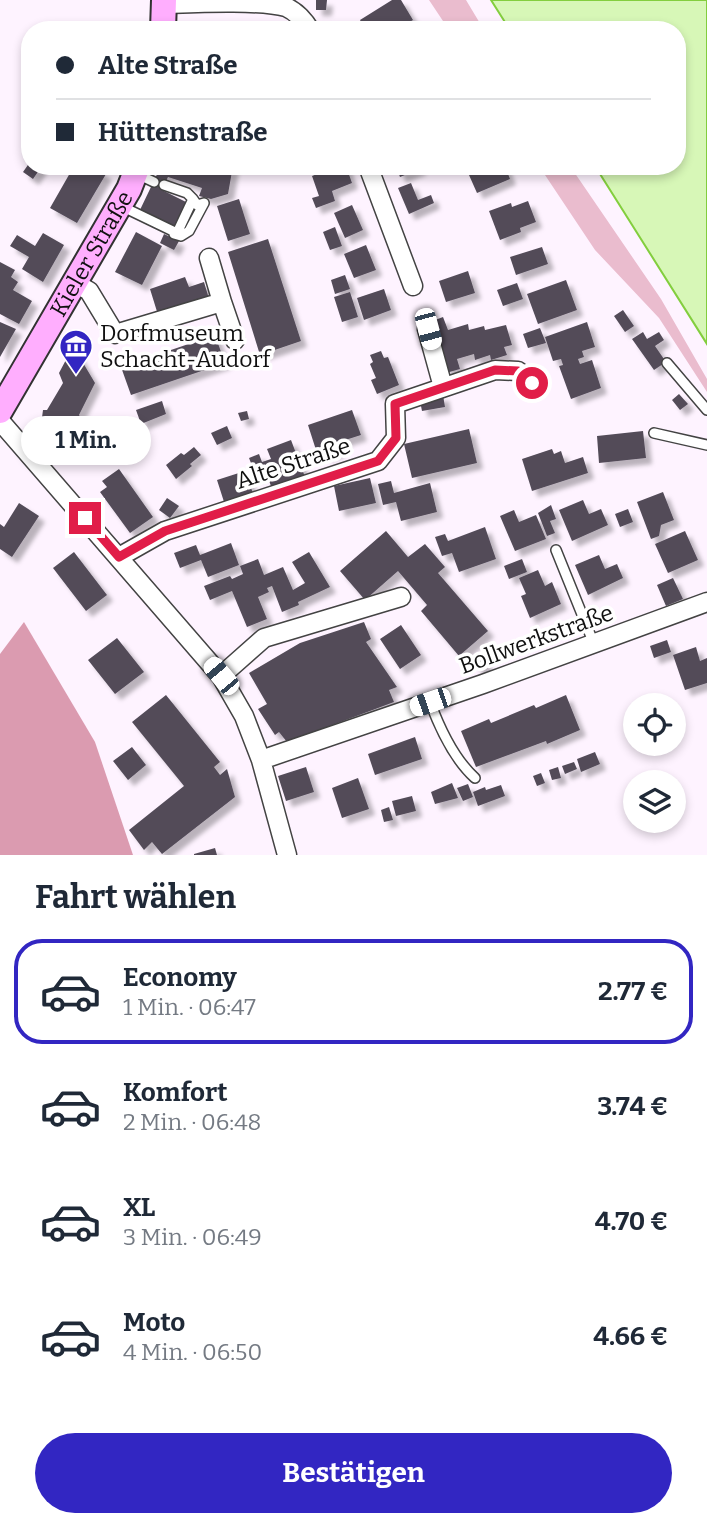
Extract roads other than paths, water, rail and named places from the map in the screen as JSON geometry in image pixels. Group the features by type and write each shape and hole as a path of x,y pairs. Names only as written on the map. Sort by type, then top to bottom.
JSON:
{"main road":[{"path":"163,21 164,2"},
{"name":"Kieler Straße","path":"0,411 119,206 169,188"}],"street":[{"path":"164,2 276,3 289,8 303,21"},
{"path":"371,175 413,286"},
{"path":"209,258 235,340"},
{"path":"75,283 89,291 114,334 222,302"},
{"path":"428,329 443,387"},
{"name":"Alte Straße","path":"119,557 165,531 378,461 396,438 395,404 495,370 518,371 532,383"},
{"path":"0,421 221,676 244,716 261,760 287,855"},
{"path":"221,676 264,638 401,597"},
{"name":"Bollwerkstraße","path":"261,760 705,604"}],"lane":[{"path":"119,206 178,232 169,188 194,190 196,186"},
{"path":"667,363 707,410"},
{"path":"654,433 707,445"},
{"path":"556,550 594,644"},
{"path":"430,702 436,720 464,768 475,778"}],"place":[{"name":"Dorfmuseum Schacht-Audorf","path":"76,376"}]}
